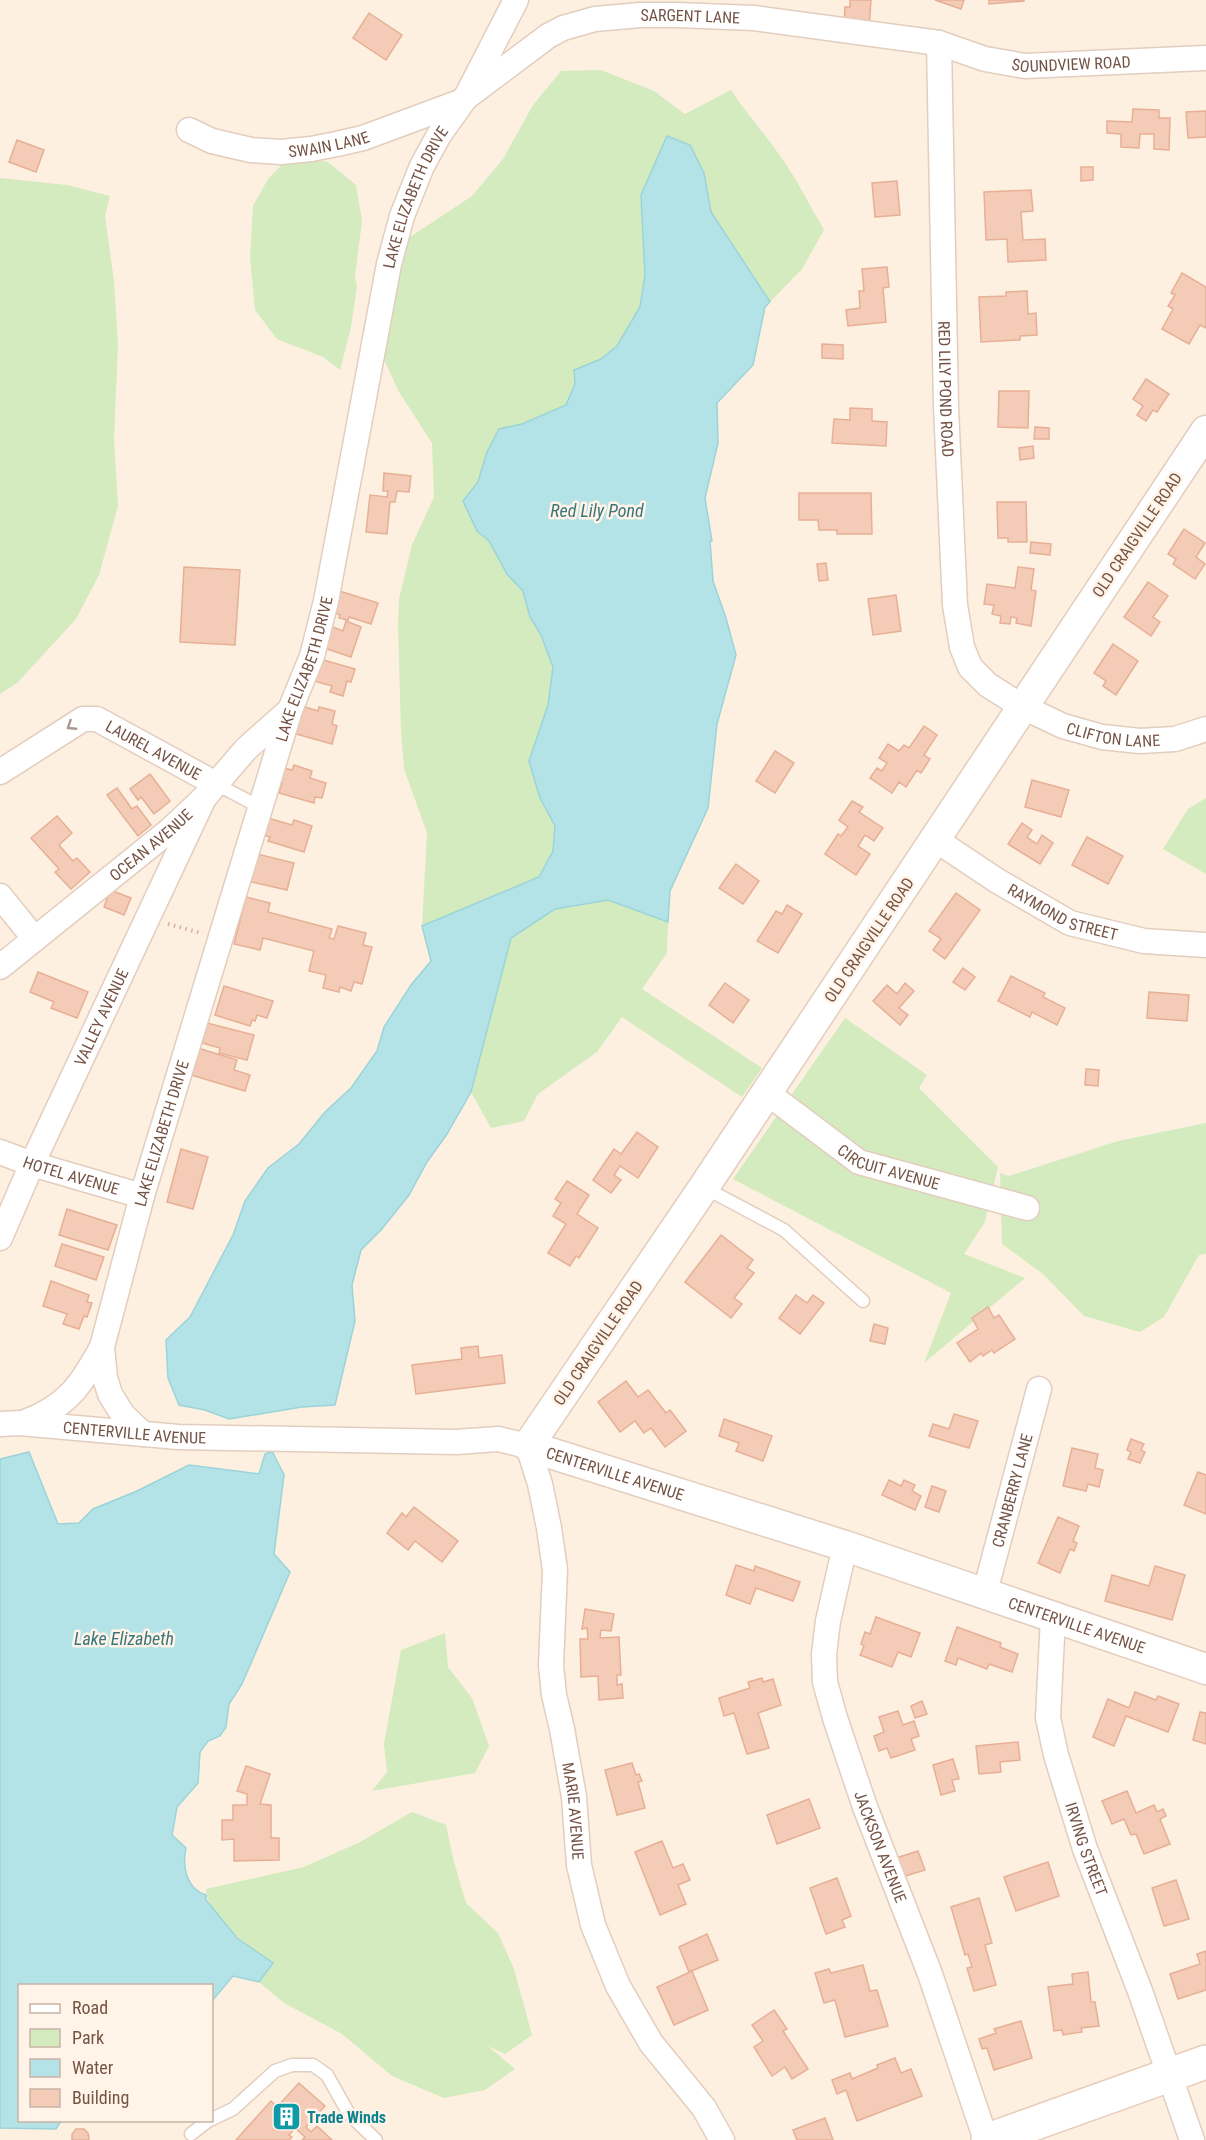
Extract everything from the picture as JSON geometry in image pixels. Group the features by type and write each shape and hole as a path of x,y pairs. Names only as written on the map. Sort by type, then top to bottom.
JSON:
{"main road":[{"path":"987,2140 1206,2062"}],"street":[{"name":"LAKE ELIZABETH DRIVE","path":"10,1424 47,1412 67,1399 86,1377 102,1347 142,1196 260,807 290,710 312,656 326,601 389,264 402,216 422,166 439,135 466,97 516,0"},
{"name":"SARGENT LANE","path":"466,97 563,28 613,16 677,15 754,18 939,43"},
{"name":"SOUNDVIEW ROAD","path":"939,43 985,59 1025,66 1206,58"},
{"name":"RED LILY POND ROAD","path":"939,43 945,407 957,622 962,647 970,667 988,685 1023,707"},
{"name":"SWAIN LANE","path":"189,130 212,141 251,150 281,152 311,149 363,138 425,116 466,97"},
{"name":"OLD CRAIGVILLE ROAD","path":"528,1446 936,840 1206,431"},
{"name":"CLIFTON LANE","path":"1023,707 1063,726 1102,737 1140,741 1175,739 1206,729"},
{"name":"OCEAN AVENUE","path":"0,967 142,853 210,791 246,749 290,710"},
{"name":"LAUREL AVENUE","path":"0,772 83,719 89,718 97,719 210,791"},
{"name":"VALLEY AVENUE","path":"0,1238 32,1164 210,791"},
{"name":"RAYMOND STREET","path":"936,840 996,880 1070,923 1144,941 1206,945"},
{"path":"0,896 34,938"},
{"name":"CIRCUIT AVENUE","path":"766,1092 859,1162 1028,1208"},
{"name":"HOTEL AVENUE","path":"0,1152 32,1164 142,1196"},
{"name":"LAKE ELIZABETH DRIVE","path":"102,1347 110,1394 123,1415 143,1434"},
{"name":"CRANBERRY LANE","path":"985,1592 1039,1389"},
{"name":"CENTERVILLE AVENUE","path":"10,1424 178,1437 445,1442 498,1439 528,1446 845,1546 1206,1669"},
{"name":"MARIE AVENUE","path":"528,1446 540,1484 555,1570 551,1665 554,1695 574,1797 579,1865 593,1925 618,1986 651,2043 704,2108 722,2140"},
{"name":"JACKSON AVENUE","path":"845,1546 828,1621 824,1654 825,1682 834,1718 865,1807 930,1974 987,2140"},
{"name":"IRVING STREET","path":"1053,1617 1048,1718 1056,1755 1085,1849 1140,1991 1192,2140"}],"lane":[{"path":"210,791 260,807"},
{"path":"704,1187 784,1230 863,1301"},
{"path":"213,2119 233,2109 275,2071 292,2065 313,2065 327,2075 349,2114 376,2140"},
{"path":"191,2134 207,2122"}],"path":[{"path":"164,922 208,935"}],"green space":[{"path":"601,70 654,91 685,114 731,90 787,166 824,230 802,269 770,302 711,212 704,173 690,145 667,136 641,195 645,275 640,307 617,346 601,359 574,370 575,384 566,405 522,424 499,429 487,452 478,482 463,501 477,531 489,541 507,574 523,591 530,617 541,635 553,667 548,705 529,762 540,798 555,826 553,851 539,877 422,926 427,833 404,769 398,626 399,599 412,545 434,497 432,443 399,392 380,351 407,239 472,196 503,159 533,105 561,71"},
{"path":"290,156 328,162 356,185 362,221 355,277 357,286 351,327 340,370 323,357 277,339 255,310 250,257 253,206 268,179"},
{"path":"0,178 67,185 110,196 105,216 114,281 118,344 114,439 118,506 99,575 76,619 17,683 0,694"},
{"path":"1206,798 1206,874 1163,849 1188,809"},
{"path":"608,900 668,922 667,953 642,989 762,1068 742,1097 622,1017 597,1052 538,1094 524,1121 491,1128 471,1092 511,938 555,909"},
{"path":"845,1018 927,1075 919,1088 998,1167 985,1222 964,1254 1025,1278 924,1363 951,1293 733,1179"},
{"path":"1206,1123 1206,1254 1199,1255 1164,1317 1140,1332 1084,1316 1043,1274 1002,1244 1000,1173 1009,1176 1118,1141"},
{"path":"445,1633 448,1667 472,1698 489,1746 475,1773 372,1791 387,1772 384,1744 401,1650"},
{"path":"412,1812 446,1825 466,1903 498,1933 514,1969 532,2035 505,2054 488,2046 515,2069 485,2090 444,2098 392,2076 342,2034 284,2003 259,1982 273,1963 242,1941 221,1921 213,1911 206,1889 304,1867 360,1842"}],"water":[{"name":"Red Lily Pond","path":"667,136 690,145 704,173 711,212 770,302 765,307 753,365 717,403 718,443 705,498 712,541 710,541 713,581 736,655 717,724 708,808 670,891 668,922 608,900 555,909 511,938 471,1092 409,1195 381,1230 361,1250 352,1285 355,1321 335,1405 302,1407 229,1419 205,1410 179,1405 168,1378 166,1340 190,1317 233,1235 245,1201 268,1168 299,1144 325,1112 351,1088 377,1051 384,1027 411,985 431,961 422,926 539,877 553,851 555,826 540,798 529,761 548,705 553,667 541,635 530,617 523,591 507,574 489,541 477,531 463,501 478,482 487,452 499,429 522,424 566,405 575,384 574,370 601,359 617,346 640,307 645,275 641,195"},
{"name":"Lake Elizabeth","path":"272,1451 284,1475 274,1554 290,1572 242,1684 229,1704 226,1727 220,1736 208,1741 200,1752 198,1783 177,1807 172,1835 186,1848 185,1869 194,1888 206,1895 206,1900 237,1938 273,1963 259,1982 233,1976 213,2000 213,1984 18,1984 18,2122 60,2122 56,2129 0,2128 0,1459 29,1452 58,1524 79,1523 93,1509 137,1491 189,1465 259,1474 265,1454"}],"building":[{"path":"850,0 871,0 869,30 844,28 845,7 850,7"},
{"path":"935,0 964,0 961,9"},
{"path":"989,0 1024,0 1024,1 989,4"},
{"path":"369,13 402,35 386,60 353,38"},
{"path":"1133,109 1159,110 1159,118 1170,118 1169,150 1154,149 1154,134 1140,134 1139,148 1121,147 1121,134 1107,133 1107,121 1132,122"},
{"path":"1206,111 1206,137 1188,138 1186,112"},
{"path":"17,140 44,150 36,172 9,162"},
{"path":"1081,167 1093,167 1093,180 1081,181"},
{"path":"897,181 900,215 875,217 872,183"},
{"path":"1031,190 1033,211 1021,212 1023,240 1045,239 1046,260 1008,262 1007,239 986,240 984,192"},
{"path":"887,267 889,287 883,288 886,322 848,326 846,310 860,308 859,291 864,291 862,269"},
{"path":"1182,273 1206,287 1206,328 1200,325 1189,344 1162,329 1173,309 1168,306 1175,295 1171,293"},
{"path":"1027,291 1028,314 1036,313 1037,335 1020,336 1020,340 981,342 979,297 1006,296 1006,292"},
{"path":"822,344 843,345 843,359 822,358"},
{"path":"1146,379 1169,394 1157,412 1153,410 1146,421 1137,415 1143,406 1133,399"},
{"path":"999,391 1029,391 1028,428 998,427"},
{"path":"850,408 872,409 872,421 887,422 886,446 832,443 834,419 850,420"},
{"path":"1035,427 1049,428 1049,439 1034,439"},
{"path":"1033,446 1034,458 1020,460 1019,448"},
{"path":"384,473 411,476 409,492 397,491 395,502 390,502 387,534 366,532 370,495 387,497 388,491 383,491"},
{"path":"799,493 871,493 872,534 837,534 837,530 819,530 818,520 799,520"},
{"path":"997,502 1026,502 1027,542 1008,542 1008,538 998,538"},
{"path":"1184,529 1205,543 1196,557 1205,564 1195,579 1173,564 1176,559 1168,554"},
{"path":"1031,542 1051,544 1050,555 1030,553"},
{"path":"826,563 828,580 819,581 817,564"},
{"path":"184,567 240,570 235,645 180,642"},
{"path":"1018,567 1034,569 1031,590 1036,591 1031,626 1016,623 1017,618 1011,617 1010,624 1000,623 1001,616 992,614 994,605 984,604 987,584 1015,588"},
{"path":"1148,582 1168,596 1153,617 1160,622 1151,636 1124,617"},
{"path":"336,590 378,603 371,624 349,617 348,620 339,618 340,615 330,611"},
{"path":"896,595 901,631 873,635 868,599"},
{"path":"346,621 361,627 351,657 318,646 325,624 343,631"},
{"path":"1113,644 1138,661 1116,695 1103,686 1106,681 1094,673"},
{"path":"313,657 355,669 351,682 347,681 343,696 330,692 332,686 307,679"},
{"path":"302,706 318,711 319,707 335,711 332,724 337,726 332,744 296,734 298,725 294,724"},
{"path":"924,726 937,735 924,755 930,759 921,773 917,770 906,787 899,782 892,793 870,778 877,768 882,771 887,763 879,758 888,744 899,751 904,745 909,748"},
{"path":"775,751 794,763 775,793 756,781"},
{"path":"294,765 312,771 310,778 326,783 322,798 315,797 314,803 279,793 282,783 276,781 280,767 292,770"},
{"path":"150,774 170,801 154,814 141,797 138,800 130,789"},
{"path":"1032,780 1069,790 1061,817 1025,807"},
{"path":"117,788 132,809 137,806 151,825 138,836 107,795"},
{"path":"852,801 863,807 859,812 883,828 874,841 865,835 858,846 870,854 856,875 825,854 838,834 841,836 848,827 839,820"},
{"path":"57,816 72,833 59,845 73,861 77,858 90,872 71,889 55,872 59,869 31,838"},
{"path":"268,818 292,825 294,820 312,826 304,852 268,841 270,837 263,835"},
{"path":"1022,823 1032,830 1027,837 1037,844 1042,835 1053,843 1040,864 1008,844"},
{"path":"1087,837 1123,856 1108,884 1072,865"},
{"path":"253,853 294,863 287,890 247,881"},
{"path":"736,864 759,881 743,904 719,888"},
{"path":"110,890 131,898 124,915 104,907"},
{"path":"956,893 980,910 945,959 933,950 941,939 929,931"},
{"path":"246,897 270,903 268,912 332,929 329,938 334,939 338,926 366,933 363,945 372,947 362,984 354,982 351,991 340,987 339,992 323,988 326,975 309,971 314,951 263,938 260,950 234,944"},
{"path":"787,905 802,914 778,953 757,941 776,911 782,914"},
{"path":"963,968 975,977 965,990 953,982"},
{"path":"38,972 88,992 77,1018 51,1008 54,1002 30,992"},
{"path":"1011,976 1045,993 1043,997 1065,1008 1057,1025 1032,1012 1030,1017 998,1001"},
{"path":"725,983 749,1000 733,1023 709,1005"},
{"path":"905,983 914,991 899,1008 908,1015 900,1025 873,1001 887,985 897,994"},
{"path":"224,986 273,1001 267,1018 257,1015 250,1026 215,1015"},
{"path":"1149,992 1189,995 1187,1021 1147,1018"},
{"path":"207,1023 254,1035 247,1060 219,1053 220,1048 202,1043"},
{"path":"198,1048 237,1060 234,1070 250,1075 245,1091 191,1075"},
{"path":"1086,1069 1099,1070 1098,1086 1085,1085"},
{"path":"637,1132 658,1147 638,1178 620,1166 614,1175 621,1180 611,1193 593,1180 614,1149 621,1154"},
{"path":"181,1149 208,1157 193,1209 167,1202"},
{"path":"567,1181 589,1195 577,1214 598,1228 579,1258 576,1256 570,1266 548,1253 566,1224 553,1216 561,1203 555,1199"},
{"path":"67,1209 117,1225 108,1250 59,1235"},
{"path":"721,1235 753,1260 747,1268 754,1273 734,1298 742,1304 731,1318 685,1282"},
{"path":"62,1244 104,1257 96,1280 55,1266"},
{"path":"51,1281 89,1295 87,1302 92,1303 79,1329 63,1324 67,1314 43,1306"},
{"path":"796,1295 807,1303 813,1295 824,1303 800,1334 779,1318"},
{"path":"988,1307 994,1318 999,1315 1015,1339 994,1353 992,1350 983,1356 981,1353 970,1362 957,1343 978,1329 972,1318"},
{"path":"874,1324 888,1328 885,1344 870,1341"},
{"path":"478,1346 479,1358 502,1355 505,1383 416,1394 412,1365 462,1359 461,1348"},
{"path":"626,1381 638,1397 648,1390 666,1413 670,1410 686,1431 665,1447 651,1428 644,1433 635,1421 620,1432 598,1402"},
{"path":"954,1414 978,1421 969,1448 929,1436 933,1424 949,1429"},
{"path":"724,1419 772,1436 763,1461 736,1451 739,1443 719,1436"},
{"path":"1131,1439 1144,1444 1141,1450 1145,1452 1140,1463 1128,1459 1131,1452 1127,1450"},
{"path":"1072,1448 1098,1454 1095,1468 1103,1470 1099,1487 1088,1484 1086,1491 1063,1486"},
{"path":"1198,1472 1206,1475 1206,1514 1184,1505"},
{"path":"889,1480 901,1486 904,1480 915,1485 912,1491 921,1496 915,1510 882,1495"},
{"path":"932,1486 946,1491 939,1512 925,1507"},
{"path":"414,1507 458,1541 442,1562 415,1541 408,1550 387,1533 402,1513 406,1517"},
{"path":"1058,1517 1079,1526 1073,1541 1077,1543 1074,1551 1070,1549 1060,1573 1038,1563"},
{"path":"736,1565 754,1571 755,1566 800,1582 793,1601 756,1588 750,1604 726,1595"},
{"path":"1155,1566 1185,1575 1172,1620 1105,1601 1112,1575 1149,1586"},
{"path":"585,1609 614,1614 611,1631 601,1630 600,1638 619,1637 621,1675 617,1675 617,1685 622,1684 623,1698 599,1700 598,1676 581,1677 580,1639 588,1639 587,1628 582,1629"},
{"path":"876,1617 920,1633 911,1657 898,1652 892,1667 860,1655 864,1646 861,1644 865,1632 870,1634"},
{"path":"957,1627 1001,1643 1000,1647 1018,1654 1012,1672 989,1664 987,1669 958,1658 956,1665 945,1661"},
{"path":"762,1678 763,1682 773,1679 781,1705 758,1713 769,1748 747,1754 734,1713 724,1716 719,1698 750,1688 748,1682"},
{"path":"1135,1692 1156,1700 1158,1696 1179,1704 1168,1732 1126,1716 1114,1746 1093,1737 1108,1699 1129,1708"},
{"path":"922,1701 927,1714 915,1718 911,1706"},
{"path":"898,1711 903,1725 914,1721 919,1736 911,1739 915,1750 891,1758 887,1748 879,1751 874,1736 884,1732 879,1717"},
{"path":"1200,1712 1206,1713 1206,1744 1193,1740"},
{"path":"1018,1742 1020,1760 1000,1762 1001,1772 979,1774 976,1746"},
{"path":"953,1759 959,1779 952,1780 955,1791 941,1795 933,1765"},
{"path":"632,1763 636,1775 639,1774 642,1781 638,1782 645,1808 617,1815 605,1770"},
{"path":"246,1766 270,1774 260,1804 271,1805 271,1838 279,1838 279,1860 234,1861 234,1839 222,1840 222,1820 233,1820 233,1805 247,1805 247,1794 237,1791"},
{"path":"1127,1791 1136,1813 1154,1805 1157,1812 1163,1809 1166,1816 1160,1819 1170,1844 1144,1854 1136,1834 1131,1835 1124,1819 1112,1824 1102,1801"},
{"path":"809,1799 820,1828 777,1844 767,1815"},
{"path":"662,1841 673,1868 683,1864 690,1880 678,1885 686,1904 660,1915 635,1852"},
{"path":"918,1851 925,1870 902,1877 896,1858"},
{"path":"1048,1862 1059,1896 1016,1911 1004,1877"},
{"path":"837,1878 851,1916 842,1920 845,1927 826,1934 810,1888"},
{"path":"1176,1880 1189,1919 1164,1926 1152,1888"},
{"path":"979,1898 992,1943 985,1945 996,1985 974,1991 967,1968 972,1967 968,1954 965,1955 951,1907"},
{"path":"707,1934 718,1960 689,1972 679,1947"},
{"path":"1206,1951 1206,1990 1178,1999 1170,1974 1200,1964 1197,1954"},
{"path":"863,1965 870,1991 877,1990 888,2026 845,2037 835,2000 824,2003 815,1973 829,1969 831,1973"},
{"path":"692,1971 708,2010 674,2025 657,1987"},
{"path":"1088,1972 1091,2002 1095,2002 1099,2026 1081,2028 1082,2032 1063,2035 1062,2030 1054,2031 1048,1987 1073,1984 1072,1974"},
{"path":"774,2010 787,2029 783,2031 808,2069 792,2079 785,2067 772,2076 754,2047 763,2041 752,2025"},
{"path":"1021,2021 1032,2058 994,2070 987,2048 982,2049 979,2039 996,2033 994,2029"},
{"path":"895,2058 901,2073 911,2069 922,2096 857,2121 846,2090 837,2094 832,2080 850,2073 852,2079"},
{"name":"Trade Winds","path":"299,2083 325,2106 306,2127 311,2132 317,2126 332,2140 302,2140 305,2137 295,2128 289,2135 292,2137 289,2140 236,2140 271,2101 277,2107"},
{"path":"825,2118 833,2140 797,2140 793,2130"},
{"path":"76,2129 84,2129 88,2133 89,2140 72,2140 72,2134"}],"place":[{"name":"Trade Winds","path":"286,2117"}]}
